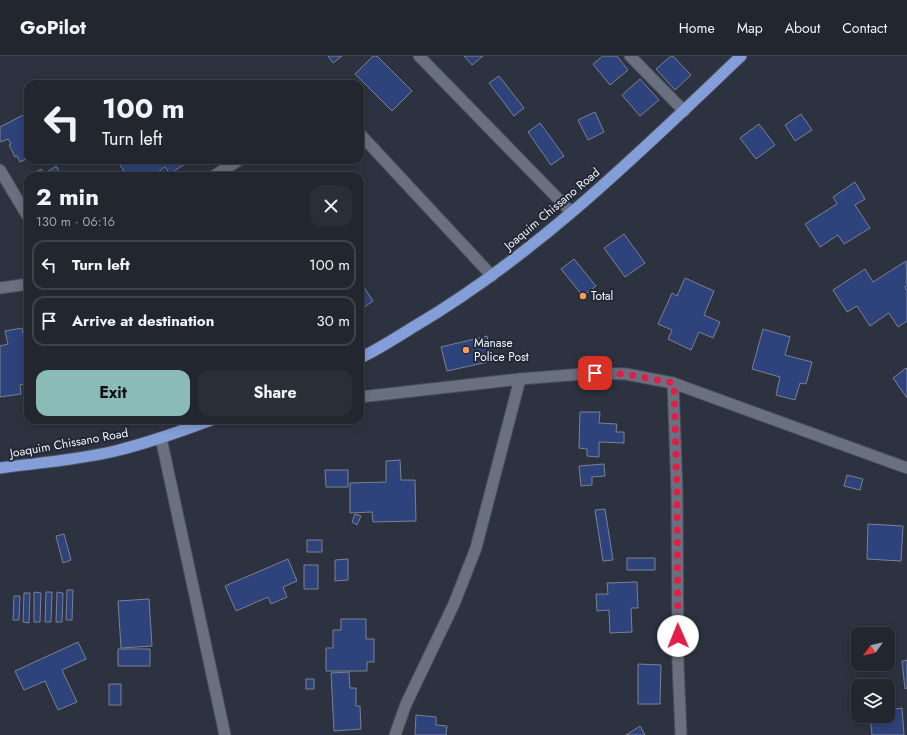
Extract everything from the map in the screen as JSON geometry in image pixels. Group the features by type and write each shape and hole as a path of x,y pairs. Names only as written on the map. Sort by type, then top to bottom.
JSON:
{"highway":[{"name":"Joaquim Chissano Road","path":"364,356 437,313 492,276 571,212 684,111 741,56"},
{"name":"Joaquim Chissano Road","path":"0,468 51,462 114,451 161,438 200,424"}],"street":[{"path":"419,56 571,212"},
{"path":"630,56 684,111"},
{"path":"364,138 492,276"},
{"path":"220,172 233,164"},
{"path":"0,170 24,210"},
{"path":"0,288 24,285"},
{"path":"364,397 520,379 595,373 626,374 674,383 907,468"},
{"path":"395,735 406,704 454,604 476,548 520,379"},
{"path":"674,383 677,492 678,664 681,735"},
{"path":"161,438 225,735"}],"building":[{"path":"328,56 342,56 333,63"},
{"path":"373,56 377,56 412,91 392,111 364,83 364,80 361,80 355,74"},
{"path":"464,56 483,56 472,65"},
{"path":"603,56 617,56 628,70 610,85 593,64"},
{"path":"671,56 673,56 691,75 675,90 656,69"},
{"path":"499,76 524,108 514,116 489,83"},
{"path":"640,79 659,100 640,116 622,95"},
{"path":"595,112 604,132 588,140 578,120"},
{"path":"801,114 812,130 795,141 785,125"},
{"path":"24,115 24,160 20,162 17,156 15,157 9,145 11,144 8,139 1,142 0,127"},
{"path":"540,123 564,156 551,165 528,132"},
{"path":"759,124 775,145 756,159 740,138"},
{"path":"120,164 185,164 173,172 169,172 165,167 158,172 124,172"},
{"path":"56,166 60,172 47,172"},
{"path":"855,182 865,199 855,205 870,228 844,244 838,235 820,247 805,224 837,204 833,197"},
{"path":"624,234 645,263 625,277 604,248"},
{"path":"574,259 596,286 583,296 561,269"},
{"path":"906,261 907,286 905,287 907,291 907,321 898,327 889,313 870,326 857,306 847,312 833,290 865,269 873,282"},
{"path":"685,278 714,291 704,315 720,322 713,338 699,332 691,350 668,339 672,330 658,324 672,293 677,296"},
{"path":"364,287 373,301 364,307"},
{"path":"22,328 24,338 24,384 20,385 21,394 0,397 0,346 8,344 5,331"},
{"path":"763,329 790,337 785,355 812,362 806,384 800,383 795,400 776,395 780,377 752,369"},
{"path":"487,336 492,361 447,371 441,347"},
{"path":"906,368 907,369 907,398 893,378"},
{"path":"580,412 600,412 599,423 617,424 616,432 624,432 624,443 599,442 599,457 587,456 587,449 579,448"},
{"path":"400,460 401,480 415,480 416,521 373,522 372,512 350,513 350,483 386,482 386,461"},
{"path":"604,464 605,476 592,477 592,485 581,486 579,466"},
{"path":"325,470 348,470 348,487 326,487"},
{"path":"847,475 863,479 860,490 844,486"},
{"path":"605,509 613,560 603,561 595,510"},
{"path":"355,514 361,516 357,525 352,522"},
{"path":"868,524 903,526 901,561 867,559"},
{"path":"64,534 71,560 63,563 56,536"},
{"path":"307,540 322,540 322,552 307,552"},
{"path":"627,558 655,558 655,570 627,570"},
{"path":"288,559 297,581 283,587 287,597 271,604 268,597 236,611 225,586"},
{"path":"348,559 348,580 335,581 335,560"},
{"path":"304,565 318,565 318,589 304,589"},
{"path":"637,582 638,608 631,608 632,632 610,633 609,610 597,611 596,594 608,594 607,583"},
{"path":"67,590 73,590 72,620 66,620"},
{"path":"34,592 41,593 40,622 34,622"},
{"path":"46,592 52,592 51,622 45,622"},
{"path":"57,592 63,593 62,622 56,622"},
{"path":"24,593 30,593 29,623 23,622"},
{"path":"14,596 20,596 19,620 13,620"},
{"path":"149,599 152,646 121,648 118,601"},
{"path":"341,619 366,619 366,639 374,639 374,662 367,662 367,671 326,671 326,648 333,648 333,630 341,630"},
{"path":"78,642 86,659 62,670 77,702 58,710 45,681 24,690 15,671"},
{"path":"118,649 150,649 150,666 118,666"},
{"path":"907,660 907,688 905,689 902,661"},
{"path":"638,664 661,665 660,704 638,704"},
{"path":"349,672 350,688 356,688 356,706 360,706 361,729 334,731 331,673"},
{"path":"306,679 314,679 314,689 306,689"},
{"path":"109,684 121,684 121,705 109,705"},
{"path":"902,708 904,735 872,735 871,723 895,723 895,709"},
{"path":"416,715 436,717 436,725 447,726 446,735 415,735"},
{"path":"640,726 645,735 626,735"}],"place":[{"name":"Total","path":"583,296"},
{"name":"Manase Police Post","path":"466,350"}],"route":[{"path":"595,373 626,374 674,383 677,492 678,636"}]}
